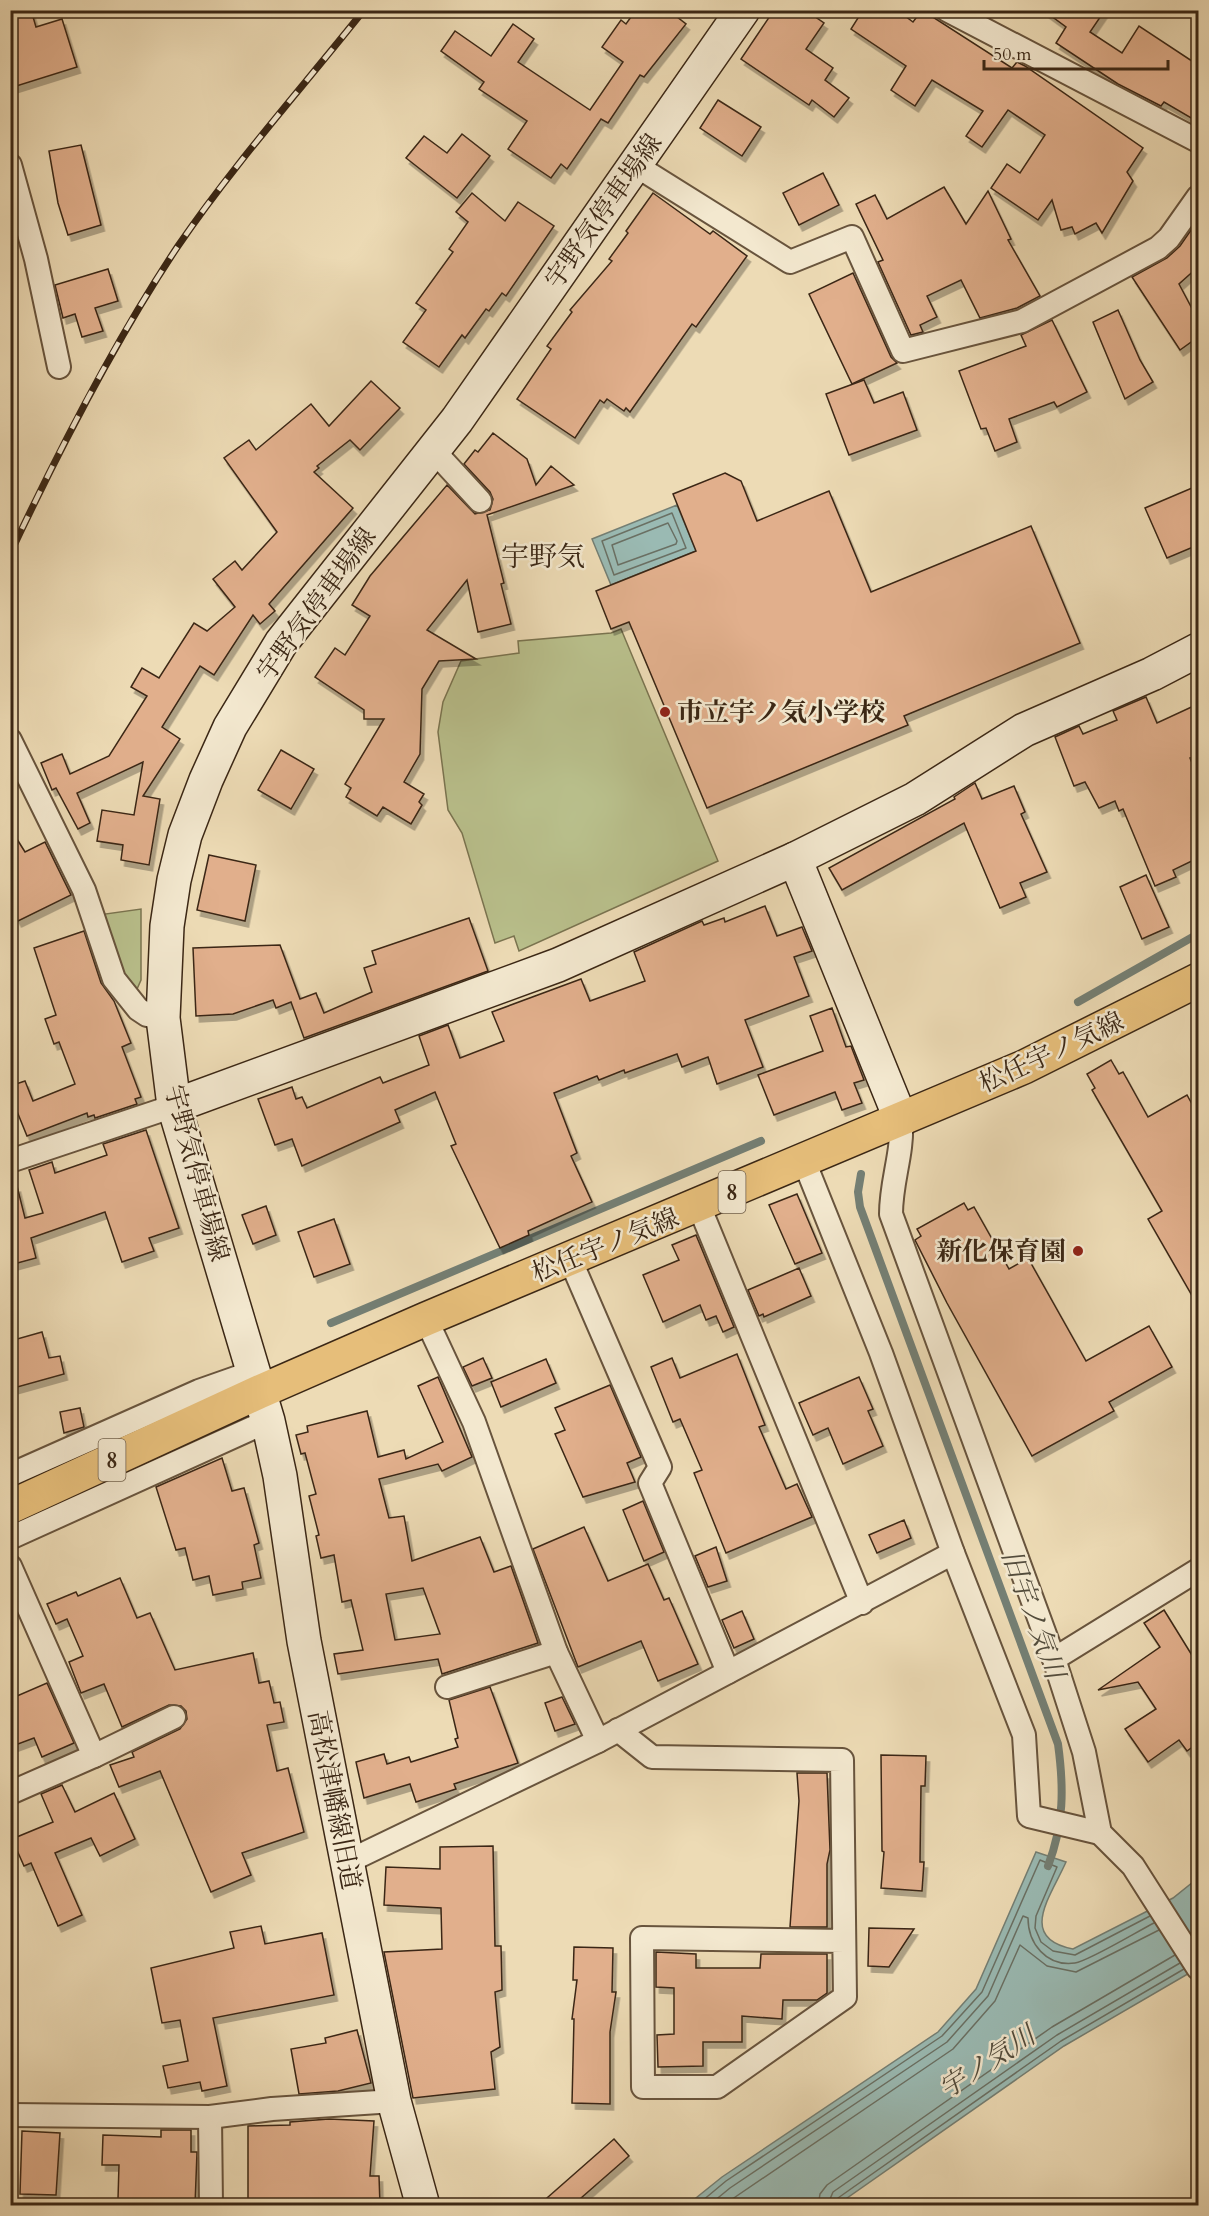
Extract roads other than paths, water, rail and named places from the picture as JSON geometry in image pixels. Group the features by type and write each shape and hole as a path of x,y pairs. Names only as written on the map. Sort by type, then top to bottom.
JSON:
{"main road":[{"name":"松任宇ノ気線","path":"10,1507 426,1319 1024,1068 1198,980"}],"street":[{"name":"宇野気停車場線","path":"260,1395 174,1106 163,1018 167,926 174,880 185,835 230,727 281,643 457,420 743,10"},
{"path":"947,10 1198,141"},
{"path":"635,165 790,262 852,237 903,351 1022,321 1158,248 1170,238 1198,197"},
{"path":"11,170 36,259 59,367"},
{"path":"433,450 480,501"},
{"path":"10,1161 174,1106 558,965 795,859 915,799 1024,730 1152,674 1198,650"},
{"path":"10,740 84,890 114,979 138,1009 147,1015 163,1018"},
{"path":"795,859 901,1120 903,1145 891,1192 891,1214 1054,1659 1084,1752 1100,1833"},
{"path":"804,1161 881,1353 953,1553 1024,1735 1029,1816 1100,1833 1133,1866 1198,1968"},
{"path":"699,1206 862,1603"},
{"path":"570,1259 660,1467 650,1484 728,1672"},
{"path":"426,1319 474,1422 556,1652 598,1741"},
{"path":"10,1475 199,1390 260,1395"},
{"path":"10,1538 260,1395"},
{"name":"高松津幡線旧道","path":"260,1395 280,1476 304,1641 394,2101 423,2205"},
{"path":"347,1862 598,1741 953,1553"},
{"path":"10,1566 94,1756"},
{"path":"1054,1659 1198,1570"},
{"path":"447,1687 556,1652"},
{"path":"10,1793 174,1717"},
{"path":"618,1730 652,1757 842,1760 844,1941 844,1996 717,2087 643,2087 642,1938 844,1941"},
{"path":"10,2115 210,2117 272,2109 394,2101"},
{"path":"210,2117 211,2205"}],"water":[{"path":"677,505 696,551 611,585 592,539"},
{"name":"宇ノ気川","path":"1036,1852 1066,1862 1047,1902 1042,1926 1046,1936 1056,1943 1073,1949 1173,1898 1198,1878 1198,1968 1064,2046 837,2205 686,2206 722,2177 938,2032 976,1989"}],"waterway":[{"path":"1078,1002 1198,934"},
{"path":"331,1323 761,1141"},
{"name":"旧宇ノ気川","path":"861,1174 858,1192 860,1207 1058,1744 1062,1791 1060,1821 1048,1866"}],"railway":[{"path":"10,554 88,397 178,246 245,156 364,10"}],"place":[{"name":"市立宇ノ気小学校","path":"665,712"},
{"name":"新化保育園","path":"1078,1251"}],"district":[{"name":"宇野気","path":"543,556"}]}
